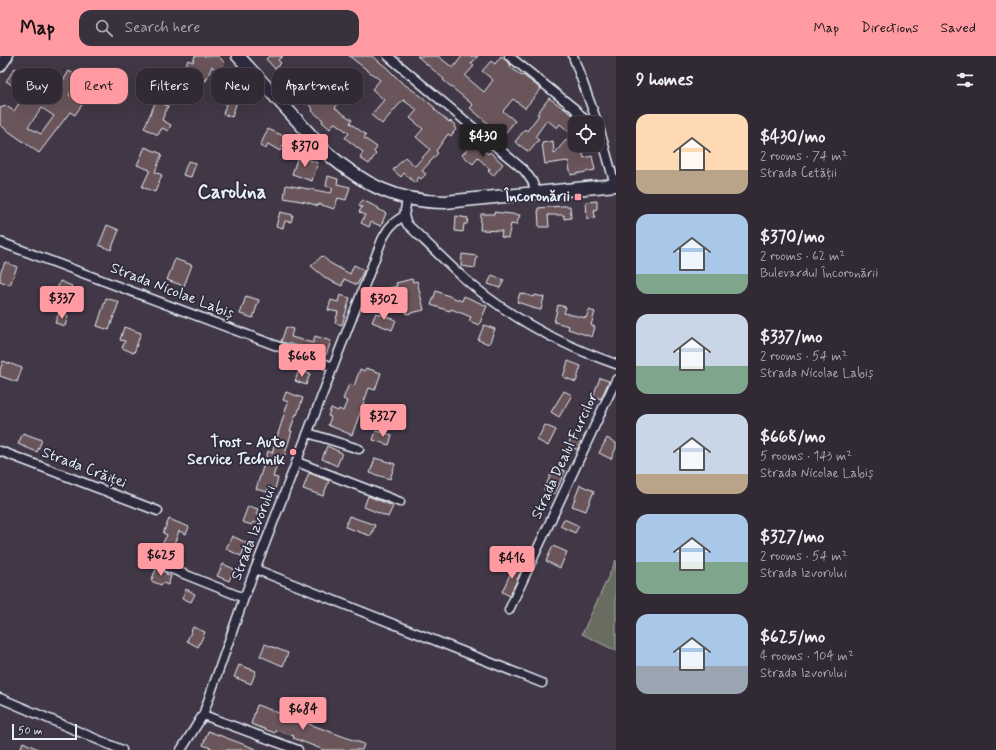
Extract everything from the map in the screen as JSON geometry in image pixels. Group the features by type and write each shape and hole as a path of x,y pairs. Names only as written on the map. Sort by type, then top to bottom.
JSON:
{"main road":[{"path":"0,66 7,56"},
{"path":"238,56 312,137 344,168 379,189 407,199 445,202 616,185"}],"street":[{"path":"388,56 524,170 532,181 537,194"},
{"path":"508,56 574,108 581,116"},
{"path":"573,56 599,127 616,185"},
{"path":"407,199 404,216 407,224 465,279 511,313 541,332 566,344 616,364"},
{"name":"Strada Izvorului","path":"181,750 203,715 244,598 382,240 393,222 404,216"},
{"name":"Strada Nicolae Labiș","path":"0,242 333,367"},
{"name":"Strada Dealul Furcilor","path":"509,610 616,380"},
{"path":"308,433 359,449"},
{"name":"Strada Crăiței","path":"0,451 158,510"},
{"path":"297,462 400,502"},
{"name":"Strada Izvorului","path":"164,566 244,598"},
{"path":"256,569 542,683"},
{"path":"0,698 122,750"},
{"path":"203,715 298,750"}],"green space":[{"path":"616,560 616,651 582,634"}],"building":[{"path":"195,56 218,56 225,63 221,68 214,68 212,66 206,81 203,80 203,68 185,68 188,60 193,62"},
{"path":"269,56 283,56 278,60 281,63 276,68 274,68 266,59"},
{"path":"349,56 372,56 401,82 435,108 434,109 449,122 450,121 455,125 454,127 456,129 451,136 448,134 436,151 438,153 422,171 426,174 421,179 419,177 415,183 404,173 401,177 393,170 405,157 415,166 430,149 416,137 423,129 410,118 417,110 403,100 382,124 371,115 384,100 372,89 380,80"},
{"path":"417,56 438,56 453,68 462,56 478,56 471,64 474,66 465,76 484,92 493,80 482,71 491,61 495,64 501,56 511,65 510,67 541,89 525,108 513,99 503,111 515,121 503,136 470,108 473,105"},
{"path":"69,71 70,104 82,104 75,115 70,112 39,153 0,125 0,108 6,106 14,111 19,104 62,104 62,82","holes":["42,108 54,116 41,134 28,127"]},
{"path":"12,72 12,85 6,81"},
{"path":"549,98 574,116 568,116 568,131 560,124 557,128 547,120 535,137 539,140 529,152 515,142 525,129 527,131 539,115 537,114"},
{"path":"155,104 163,104 168,106 162,120 171,125 168,131 162,128 158,135 144,128"},
{"path":"226,104 236,104 232,117 223,114"},
{"path":"308,104 338,104 335,108 352,120 350,123 366,135 364,138 377,147 374,152 376,154 369,164 360,158 363,152 345,138 349,133 335,123 330,129 322,122 323,120 312,111 313,109"},
{"path":"268,129 295,141 292,148 284,144 280,151 268,144 266,149 260,146"},
{"path":"566,140 568,140 568,152 583,152 584,158 592,156 595,170 571,175 568,161 545,164 542,143 553,141 554,154"},
{"path":"474,142 488,154 490,152 503,164 493,176 488,171 490,169 478,158 473,164 462,155"},
{"path":"145,147 162,154 155,172 162,175 155,192 142,187 150,170 137,165"},
{"path":"298,156 318,163 312,181 292,174"},
{"path":"188,161 196,163 191,177 183,175"},
{"path":"328,176 338,179 337,184 350,187 346,200 338,198 334,209 319,204 318,206 284,198 286,185 331,193 333,188 326,186"},
{"path":"362,200 386,213 381,226 371,222 369,227 361,223 365,215 359,212 362,207 359,206"},
{"path":"597,201 597,209 594,210 595,218 587,219 586,202"},
{"path":"570,206 571,218 564,219 564,215 548,215 549,227 539,227 538,208"},
{"path":"280,212 293,215 291,222 285,221 283,228 276,226"},
{"path":"494,212 520,215 516,225 511,224 508,238 501,237 502,231 480,230 481,214 494,214"},
{"path":"456,216 468,218 467,224 464,224 463,232 455,231"},
{"path":"107,225 119,230 111,250 99,245"},
{"path":"462,254 477,256 475,268 461,266"},
{"path":"322,256 330,263 350,274 354,265 364,270 357,285 344,279 342,286 327,279 311,266"},
{"path":"175,259 192,265 184,286 167,280"},
{"path":"5,262 17,267 10,285 0,281 0,274"},
{"path":"492,275 504,280 500,288 488,284"},
{"path":"412,279 413,282 417,281 424,310 407,314 403,300 393,304 389,288 397,286 396,283"},
{"path":"60,281 72,286 66,302 54,298"},
{"path":"436,291 462,301 464,296 487,306 479,325 469,321 471,317 451,309 450,311 431,305"},
{"path":"520,293 534,297 535,295 544,297 541,310 517,302"},
{"path":"340,295 350,298 342,325 335,323 338,312 328,310 331,300 338,302"},
{"path":"246,296 259,300 253,318 240,314"},
{"path":"106,298 119,302 109,330 97,326"},
{"path":"558,305 566,307 564,313 586,318 589,310 595,312 591,325 595,327 592,337 568,329 569,326 554,322"},
{"path":"59,313 68,316 65,326 55,323"},
{"path":"376,313 396,320 392,330 372,322"},
{"path":"484,325 495,329 489,344 478,340"},
{"path":"124,327 141,333 134,353 122,348 125,341 120,340"},
{"path":"286,327 293,329 291,337 313,343 315,336 331,341 326,355 300,346 281,342"},
{"path":"3,361 22,368 17,382 0,376"},
{"path":"568,361 581,366 576,382 563,377"},
{"path":"366,368 381,373 375,390 369,388 352,435 328,425 331,417 328,416 331,408 338,411 339,409 343,411 347,401 343,399 349,384 354,386 360,369 365,371"},
{"path":"299,370 310,374 306,385 295,381"},
{"path":"600,378 609,381 601,399 593,396"},
{"path":"564,391 572,395 559,417 551,412"},
{"path":"286,392 303,398 290,431 292,431 282,464 278,462 273,477 278,478 275,489 269,487 267,492 256,489 268,451 272,453 288,402 283,400"},
{"path":"545,425 556,430 548,446 537,440"},
{"path":"376,431 392,435 389,445 373,440"},
{"path":"23,433 42,440 37,452 18,444"},
{"path":"571,438 581,442 577,450 568,445"},
{"path":"607,438 616,443 616,448 611,459 599,453"},
{"path":"327,446 342,453 337,466 322,459"},
{"path":"375,458 395,464 390,479 370,473"},
{"path":"554,467 565,471 555,494 544,490"},
{"path":"309,473 329,481 323,496 303,489"},
{"path":"580,485 594,491 586,511 572,506"},
{"path":"368,496 393,506 388,517 364,507"},
{"path":"248,506 258,509 256,514 261,515 258,524 253,522 252,525 242,522"},
{"path":"349,516 375,525 371,536 345,527"},
{"path":"169,519 189,527 186,534 179,531 174,544 180,546 171,563 165,561 168,554 159,550 167,535 163,533"},
{"path":"564,519 579,526 575,533 560,526"},
{"path":"232,536 247,543 241,556 226,549"},
{"path":"553,546 567,552 560,568 546,561"},
{"path":"515,563 523,567 510,596 502,592"},
{"path":"223,564 234,569 229,581 217,576"},
{"path":"157,567 171,576 168,585 163,583 161,585 151,581"},
{"path":"186,589 195,594 191,602 182,598"},
{"path":"193,627 205,632 198,647 187,641"},
{"path":"265,644 288,653 283,666 260,656"},
{"path":"239,665 256,671 251,684 234,677"},
{"path":"257,705 364,744 362,750 324,750 293,738 294,736 276,730 275,733 251,724"},
{"path":"208,731 256,750 216,750 203,745"},
{"path":"23,742 40,750 20,750"}],"place":[{"name":"Încoronării","path":"578,197"},
{"name":"Trost - Auto Service Technik","path":"293,452"}],"district":[{"name":"Carolina","path":"232,192"}]}
